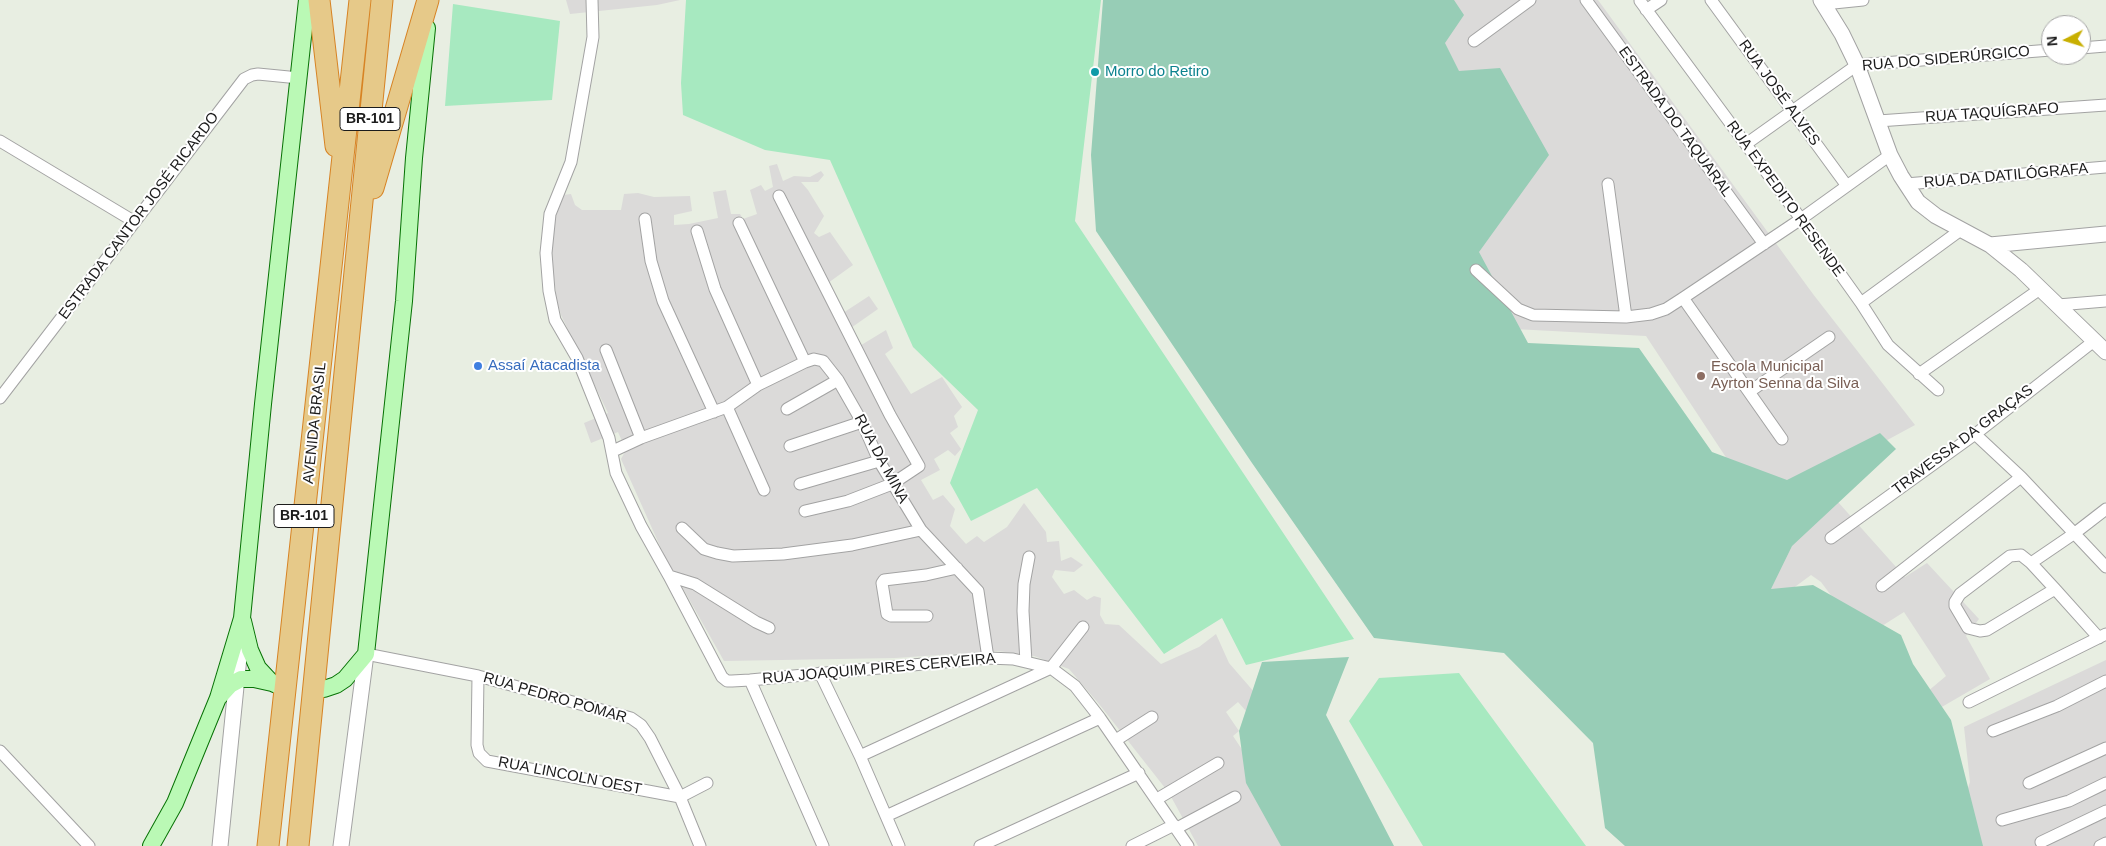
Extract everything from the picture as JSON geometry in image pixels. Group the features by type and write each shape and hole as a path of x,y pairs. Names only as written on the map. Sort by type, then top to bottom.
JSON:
{"highway":[{"path":"319,0 341,186"},
{"name":"AVENIDA BRASIL","path":"268,846 360,0"},
{"name":"AVENIDA BRASIL","path":"298,846 382,0"},
{"path":"358,239 429,0"}],"main road":[{"path":"151,846 175,803 218,698 242,618 307,0"},
{"path":"324,689 336,685 345,679 366,654 404,301 414,158 429,0"},
{"path":"218,698 236,681 254,679 275,685 258,668 250,650 242,618"}],"street":[{"path":"1474,41 1530,0"},
{"name":"ESTRADA DO TAQUARAL","path":"1586,0 1764,244"},
{"path":"1643,6 1661,0"},
{"name":"RUA JOSÉ ALVES","path":"1712,0 1847,186"},
{"path":"1863,0 1822,2 1857,65 1890,154 1918,202 1936,216 1990,245 2021,270 2106,352"},
{"path":"590,3 593,37 571,162 550,214 546,253 549,291 555,320 577,358 613,452 616,473 641,526 669,576 695,584 756,622 770,628"},
{"name":"RUA EXPEDITO RESENDE","path":"1643,6 1801,218 1888,345 1938,390"},
{"path":"2091,47 2106,46"},
{"name":"RUA DO SIDERÚRGICO","path":"1746,144 1857,65 2041,51"},
{"name":"ESTRADA CANTOR JOSÉ RICARDO","path":"0,398 244,79 258,74 299,78"},
{"name":"RUA TAQUÍGRAFO","path":"1878,121 2106,104"},
{"path":"0,140 135,222"},
{"path":"1476,270 1518,309 1532,316 1626,317 1651,314 1666,309 1764,244 1890,154"},
{"name":"RUA DA DATILÓGRAFA","path":"1906,184 2106,167"},
{"path":"1608,184 1626,317"},
{"path":"780,196 890,415 918,463 917,468 892,484 848,501 805,511"},
{"path":"645,219 652,261 663,301 714,412"},
{"path":"613,452 641,438 727,407 758,385 805,362 739,223"},
{"path":"1861,303 1962,229"},
{"path":"697,231 715,289 758,385"},
{"path":"1990,245 2106,234"},
{"path":"1919,374 2040,289"},
{"path":"1682,298 1782,439"},
{"path":"2058,305 2106,301"},
{"path":"1749,392 1829,337"},
{"name":"TRAVESSA DA GRAÇAS","path":"1831,538 1975,434 2094,340"},
{"path":"606,350 641,438"},
{"name":"RUA DA MINA","path":"805,362 814,359 823,361 838,380 862,422 879,461 921,530 978,591 988,658"},
{"path":"787,409 838,380"},
{"path":"727,407 764,490"},
{"path":"790,446 862,422"},
{"path":"1975,434 2021,477 2106,567"},
{"path":"800,484 879,461"},
{"path":"1882,586 2021,477"},
{"path":"2031,563 2106,509"},
{"path":"682,528 704,549 717,554 733,556 783,554 852,545 921,530"},
{"path":"1969,702 2102,636 2031,563 2016,554 1960,594 1955,602 1956,610 1968,628 1980,631 1986,630 2055,588"},
{"path":"1026,662 1023,611 1028,557"},
{"path":"927,616 891,616 887,614 882,583 884,580 926,575 958,568"},
{"name":"RUA JOAQUIM PIRES CERVEIRA","path":"669,576 722,677 727,681 988,658 1026,662 1051,668 1075,686 1100,718 1158,799 1188,846"},
{"path":"220,846 242,618"},
{"path":"860,756 1051,668 1083,627"},
{"name":"RUA PEDRO POMAR","path":"366,654 478,676 631,718 641,725 650,738 680,797 700,846"},
{"path":"341,846 366,654"},
{"path":"820,673 860,756 899,846"},
{"name":"RUA LINCOLN OEST","path":"478,676 477,744 479,753 487,760 680,797"},
{"path":"750,680 823,846"},
{"path":"1994,731 2057,706 2106,681"},
{"path":"1116,740 1152,717"},
{"path":"886,816 1100,718"},
{"path":"2029,783 2106,748"},
{"path":"0,751 89,846"},
{"path":"1158,799 1218,764"},
{"path":"980,846 1139,773"},
{"path":"680,797 707,783"},
{"path":"2002,820 2069,801 2106,783"},
{"path":"1132,846 1176,827 1235,797"},
{"path":"2041,842 2106,812"},
{"path":"2100,846 2106,844"}],"shaded area":[{"path":"566,0 680,0 657,5 570,14"},
{"path":"1422,0 1598,0 1813,294 1915,425 1760,509 1646,336 1477,327"},
{"path":"777,164 783,181 794,176 810,177 821,171 824,175 818,182 801,182 824,216 814,233 819,237 830,232 853,265 828,283 843,313 869,296 878,309 848,330 858,347 886,330 893,348 885,354 911,394 942,377 962,407 954,416 958,427 950,433 961,449 955,456 948,450 934,459 940,470 921,480 933,500 943,495 955,509 950,526 966,544 977,536 984,542 1007,527 1024,503 1046,532 1047,542 1059,541 1061,561 1071,557 1083,565 1074,572 1055,570 1052,577 1064,594 1074,590 1087,600 1094,596 1101,598 1100,615 1105,624 1119,625 1161,664 1199,647 1216,634 1229,663 1255,693 1246,711 1238,702 1226,712 1239,731 1233,736 1245,754 1281,846 1198,846 1169,793 1069,669 1034,656 998,651 895,658 724,661 664,555 621,459 626,450 618,432 591,443 584,423 608,413 561,315 553,272 551,232 563,195 571,194 575,205 582,210 621,210 624,194 638,193 654,197 690,196 692,211 674,215 674,225 718,218 713,192 726,190 731,214 740,214 743,219 757,214 750,190 761,185 765,191 773,187 769,166"},
{"path":"1830,493 1905,577 1927,563 1979,619 1966,636 1990,679 1928,715 1921,697 1946,676 1904,612 1863,638 1821,582 1811,575 1765,609 1734,565"},
{"path":"2106,660 2106,846 1949,846 1970,782 1964,727"}],"green space":[{"path":"686,0 1101,0 1075,221 1354,639 1246,665 1222,618 1164,654 1037,488 971,521 950,483 978,410 913,347 830,160 765,150 683,115 681,83"},
{"path":"1103,0 1454,0 1464,15 1445,43 1459,71 1500,68 1549,155 1479,252 1528,343 1639,348 1712,452 1787,480 1880,433 1896,449 1792,546 1771,589 1813,585 1901,635 1913,664 1951,720 1983,846 1625,846 1605,828 1593,743 1504,653 1374,638 1252,463 1096,231 1091,155"},
{"path":"453,4 560,21 552,100 445,106"},
{"path":"1349,657 1326,715 1394,846 1281,846 1246,783 1239,731 1262,662"},
{"path":"1459,673 1586,846 1423,846 1349,721 1379,678"}],"place":[{"name":"Morro do Retiro","path":"1095,72"},
{"name":"Assaí Atacadista","path":"478,366"},
{"name":"Escola Municipal Ayrton Senna da Silva","path":"1701,376"}]}
